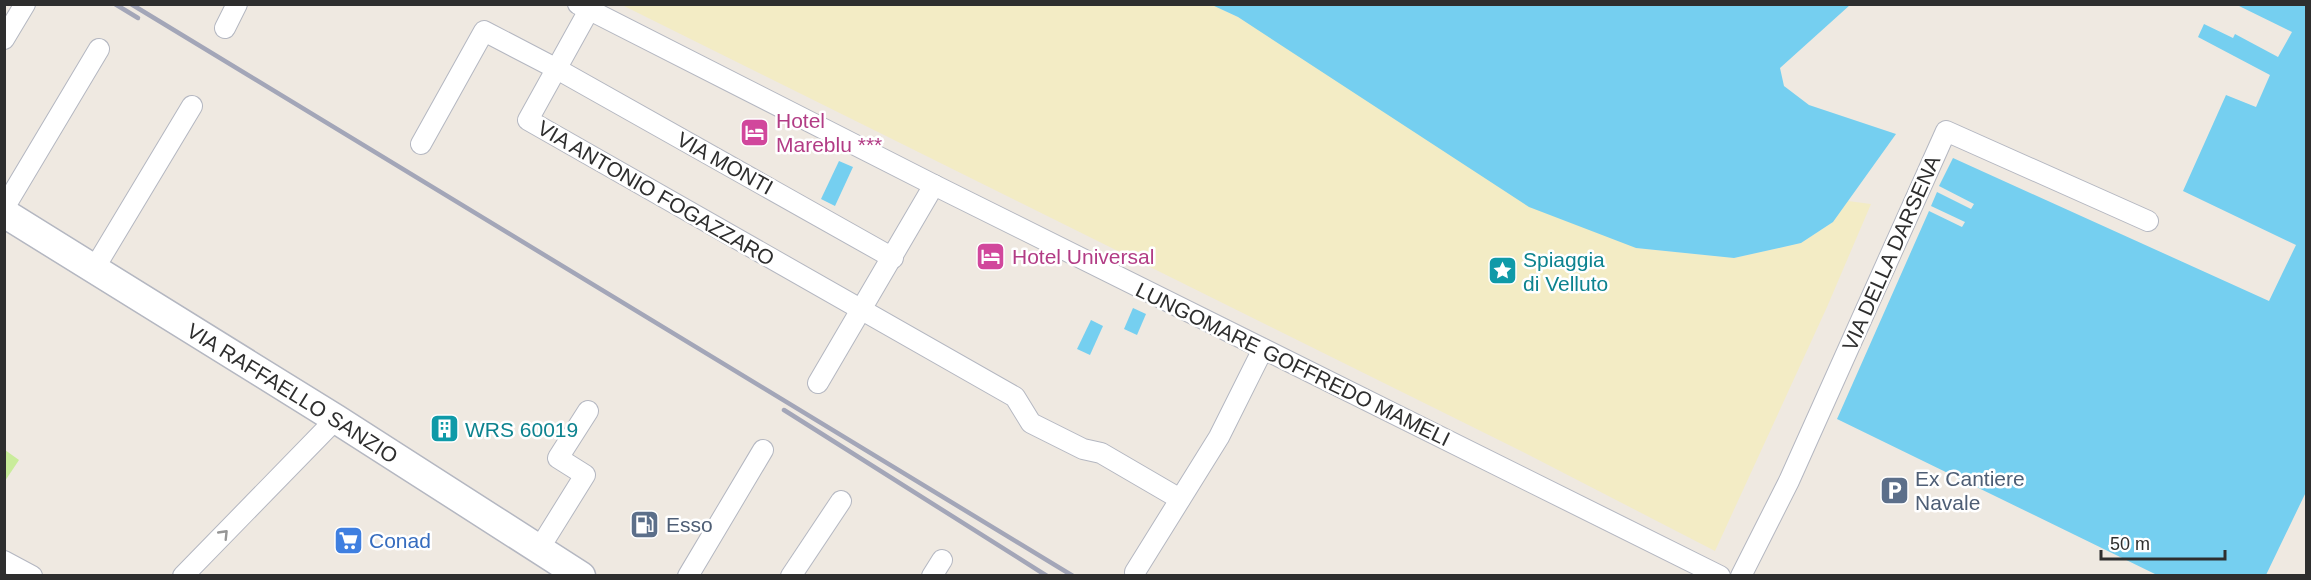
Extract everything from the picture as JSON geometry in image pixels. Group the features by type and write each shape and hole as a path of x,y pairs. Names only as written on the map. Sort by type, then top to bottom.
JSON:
{"main road":[{"name":"VIA RAFFAELLO SANZIO","path":"4,213 336,419 581,576"}],"street":[{"path":"4,39 25,4"},
{"path":"225,28 237,4"},
{"name":"VIA ANTONIO FOGAZZARO","path":"584,7 557,69 528,120 862,310"},
{"name":"LUNGOMARE GOFFREDO MAMELI","path":"584,7 1263,350 1720,576"},
{"name":"VIA MONTI","path":"421,144 484,31 557,69 893,258"},
{"path":"4,208 99,49"},
{"path":"94,269 192,106"},
{"name":"VIA DELLA DARSENA","path":"1741,576 1789,481 1946,131 2148,221"},
{"path":"818,383 934,185"},
{"path":"862,310 1015,397 1031,423 1083,449 1101,453 1180,499"},
{"path":"1135,572 1230,418 1263,350"},
{"path":"538,549 585,475 558,458 588,411"},
{"path":"183,576 336,419"},
{"path":"688,576 763,450"},
{"path":"790,576 841,501"},
{"path":"5,562 32,576"}],"sand":[{"name":"Spiaggia di Velluto","path":"622,5 1212,5 1238,17 1636,248 1734,258 1801,243 1833,222 1848,201 1871,204 1827,307 1715,551 1523,452"}],"green space":[{"path":"5,450 19,460 5,481"}],"water":[{"path":"1212,5 1850,5 1780,68 1784,86 1809,105 1896,134 1833,222 1801,243 1734,258 1636,248 1529,207 1238,17"},
{"path":"2237,5 2306,5 2306,492 2266,575 2157,575 1837,419 1929,211 1962,227 1965,222 1931,206 1937,192 1971,209 1974,204 1939,186 1953,158 2269,301 2296,245 2183,191 2226,95 2256,107 2270,75 2198,37 2204,24 2233,38 2235,34 2278,57 2292,32"},
{"path":"839,161 853,167 835,206 821,199"},
{"path":"1133,308 1146,314 1137,335 1124,329"},
{"path":"1091,320 1103,326 1090,355 1077,349"}],"railway":[{"path":"115,4 138,18"},
{"path":"131,4 1073,576"},
{"path":"784,410 1047,576"}],"place":[{"name":"Hotel Mareblu ***","path":"755,132"},
{"name":"Hotel Universal","path":"991,256"},
{"name":"Spiaggia di Velluto","path":"1502,271"},
{"name":"WRS 60019","path":"444,429"},
{"name":"Ex Cantiere Navale","path":"1894,490"},
{"name":"Esso","path":"645,524"},
{"name":"Conad","path":"348,540"}]}
